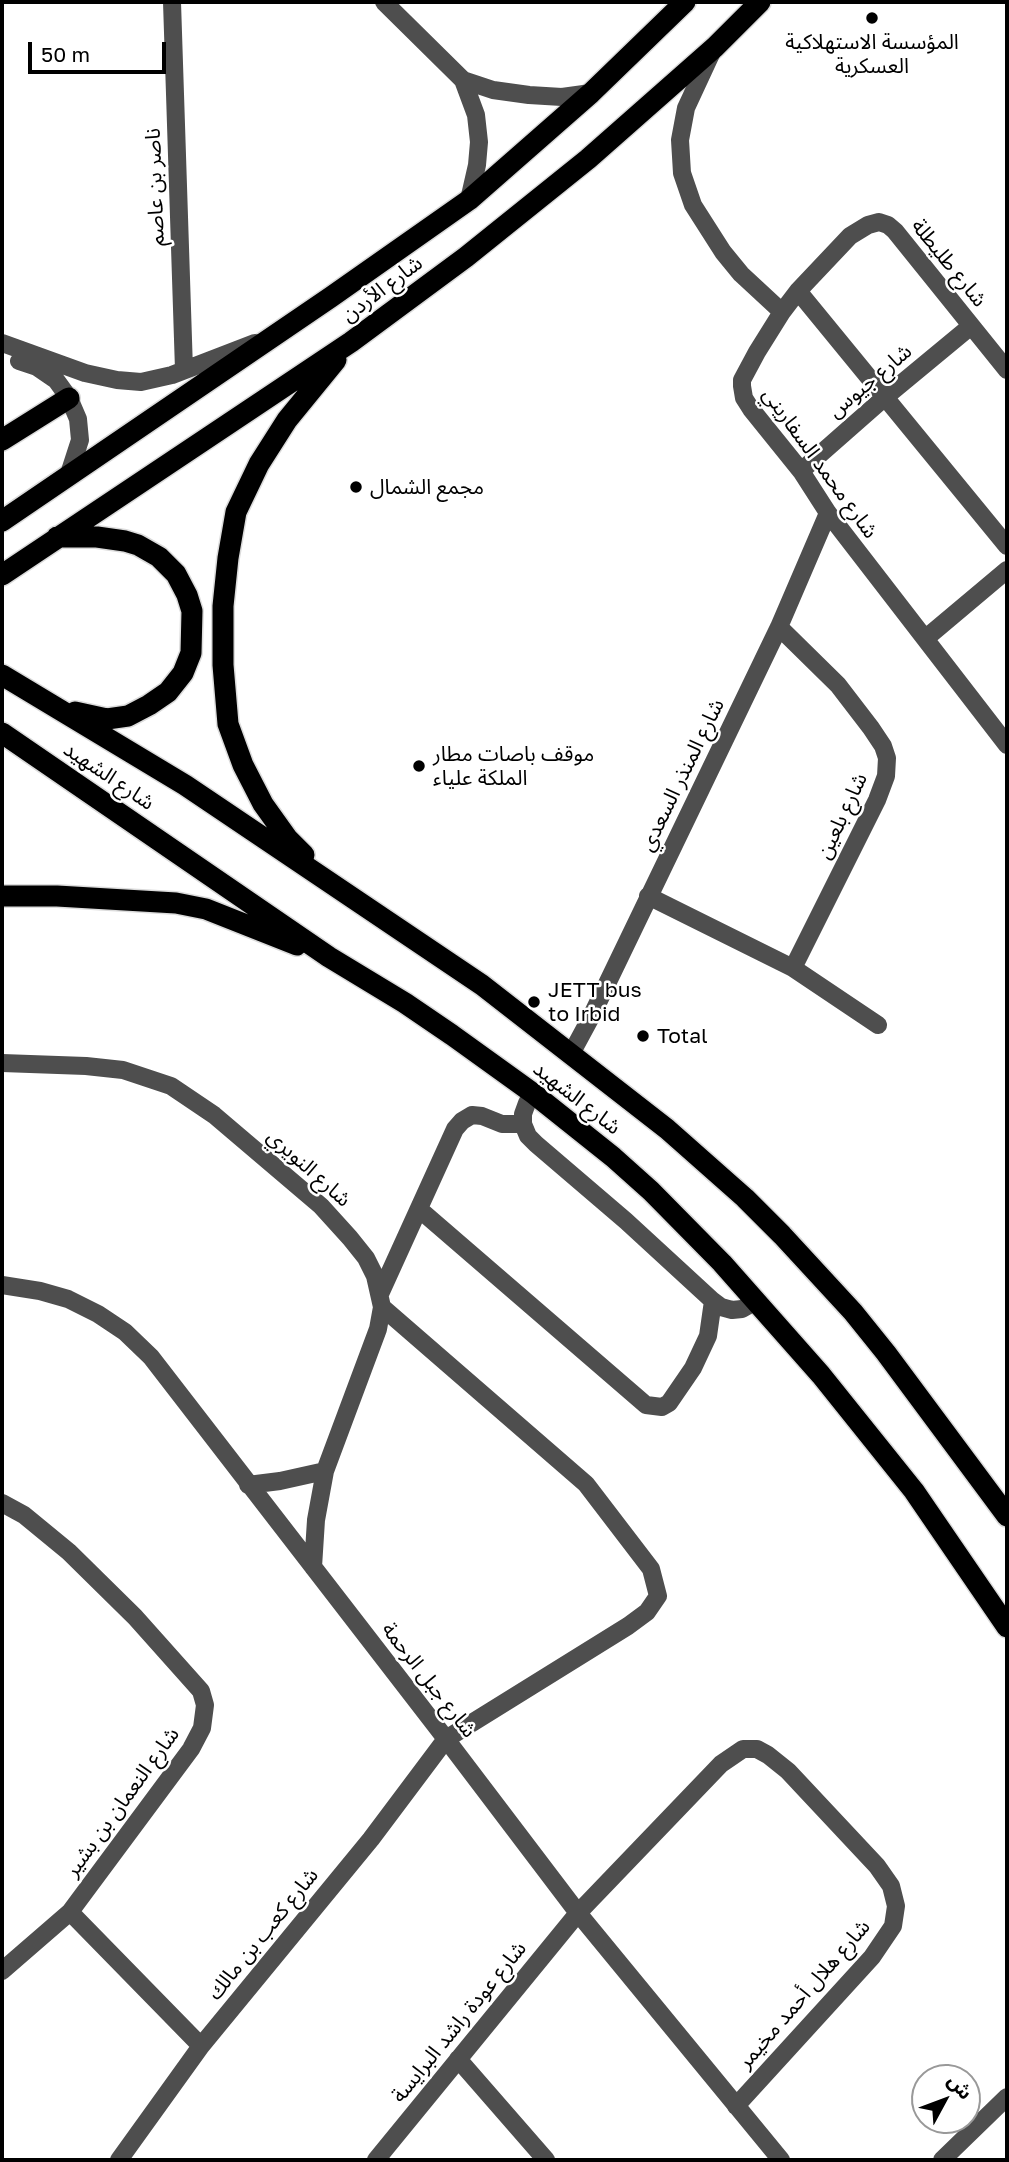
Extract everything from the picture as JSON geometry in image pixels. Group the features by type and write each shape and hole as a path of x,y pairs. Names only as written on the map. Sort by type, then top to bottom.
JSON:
{"highway":[{"name":"شارع الأردن","path":"2,521 470,200 591,93 685,2"},
{"name":"شارع الأردن","path":"2,575 351,342 466,257 588,159 715,47 760,2"},
{"path":"351,342 287,420 259,464 236,512 223,606 223,665 228,724 243,765 263,804 288,839 352,898"},
{"path":"2,440 69,398"},
{"path":"11,680 60,707 88,716 107,719 128,716 168,692 183,673 191,653 192,611 187,595 176,574 159,556 125,541 97,537 57,537"},
{"name":"شارع الشهيد","path":"11,680 185,785 482,985 667,1129 745,1198 818,1273 886,1353 1007,1517"},
{"name":"شارع الشهيد","path":"2,733 329,957 405,1003 534,1094 604,1149 687,1226 821,1375 884,1452 943,1532 1007,1627"},
{"path":"2,897 57,896 192,905 329,957"}],"street":[{"name":"ناصر بن عاصم","path":"172,2 184,370"},
{"path":"384,2 463,80 476,115 478,142 477,165 470,200"},
{"path":"715,47 686,108 680,140 682,173 693,205 723,252 751,284 782,312"},
{"path":"463,80 493,90 529,95 562,97 591,93"},
{"name":"شارع محمد السفاريني","path":"879,222 867,225 850,236 798,291 782,312 746,372 742,386 744,398 800,471 828,513 1007,745"},
{"name":"شارع طليطلة","path":"879,222 895,231 1007,370"},
{"path":"798,291 1007,546"},
{"name":"شارع جيوس","path":"800,471 971,326"},
{"path":"2,343 85,373 142,382 172,375 276,335"},
{"path":"2,355 37,367 57,380 69,398 78,419 80,440 68,477"},
{"path":"69,398 85,373"},
{"name":"شارع المنذر السعدي","path":"571,1054 779,626 828,513"},
{"path":"926,638 1007,570"},
{"name":"شارع بلعين","path":"779,626 838,685 872,728 887,758 886,776 877,800 793,968"},
{"path":"648,896 793,968 878,1025"},
{"name":"شارع النويري","path":"2,1063 123,1070 171,1086 214,1115 321,1206 366,1258 375,1276 381,1300"},
{"path":"534,1094 527,1103 523,1124 528,1136 536,1144 721,1307 742,1309 756,1301"},
{"path":"313,1567 316,1520 325,1471 378,1329 381,1300 455,1129 472,1115 502,1124 523,1124"},
{"path":"419,1209 646,1405 662,1406 669,1403 693,1368 708,1336 713,1301"},
{"name":"شارع جبل الرحمة","path":"2,1285 68,1299 125,1332 151,1357 578,1913 781,2160"},
{"path":"381,1300 586,1484 651,1569 659,1596 647,1612 628,1626 446,1739"},
{"path":"248,1485 325,1471"},
{"name":"شارع النعمان بن بشير","path":"2,1503 24,1516 69,1552 135,1617 204,1697 202,1728 191,1749 69,1912 2,1971"},
{"name":"شارع كعب بن مالك","path":"119,2160 201,2046 371,1839 446,1739"},
{"name":"شارع هلال أحمد مخيمر","path":"578,1913 721,1764 743,1749 757,1749 788,1771 877,1866 891,1886 896,1906 893,1926 884,1942 736,2106"},
{"path":"69,1912 201,2046"},
{"name":"شارع عودة راشد البرايسة","path":"376,2160 578,1913"},
{"path":"458,2059 546,2160"},
{"path":"952,2157 1007,2097"}],"place":[{"name":"المؤسسة الاستهلاكية العسكرية","path":"872,18"},
{"name":"مجمع الشمال","path":"356,487"},
{"name":"موقف باصات مطار الملكة علياء","path":"419,766"},
{"name":"JETT bus to Irbid","path":"534,1002"},
{"name":"Total","path":"643,1036"}]}
